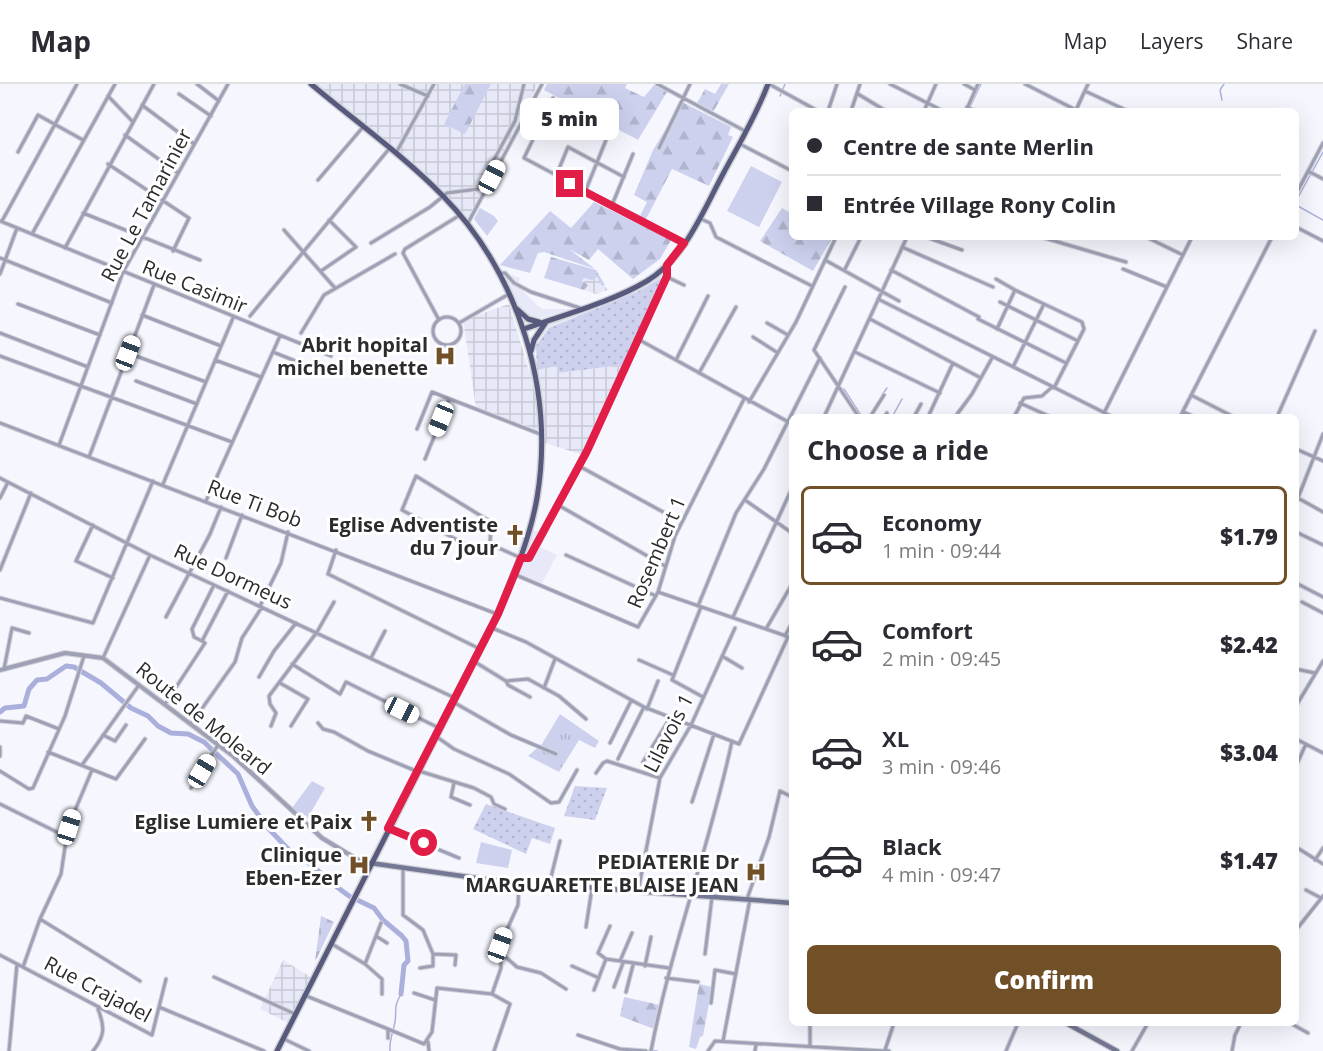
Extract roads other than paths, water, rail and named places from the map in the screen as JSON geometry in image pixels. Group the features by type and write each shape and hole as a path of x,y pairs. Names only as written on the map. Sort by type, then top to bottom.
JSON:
{"main road":[{"path":"277,1051 370,863 498,614 521,558 537,496 541,434 531,352 524,329 498,273 467,225 444,197 311,84"},
{"path":"524,329 639,285 667,265 684,243 747,132 768,84"},
{"path":"515,308 532,321 547,321"},
{"path":"531,352 536,334 547,321"},
{"path":"370,863 519,883 789,903"},
{"path":"1077,1026 1117,1051"}],"street":[{"path":"1,221 76,84"},
{"path":"32,234 115,84"},
{"path":"65,248 108,164 154,84"},
{"path":"196,84 219,101"},
{"name":"Rue Le Tamarinier","path":"59,445 123,272 228,84"},
{"path":"318,90 323,84"},
{"path":"400,84 428,96"},
{"path":"395,154 434,84"},
{"path":"371,243 449,193 476,190 482,184 515,121 524,84"},
{"path":"467,225 542,84"},
{"path":"657,84 725,118 747,132"},
{"path":"659,148 690,84"},
{"path":"768,84 813,108"},
{"path":"829,108 837,84"},
{"path":"852,108 860,84"},
{"path":"890,84 936,108"},
{"path":"925,108 936,84"},
{"path":"964,84 975,90"},
{"path":"967,108 978,84"},
{"path":"1025,84 1072,108"},
{"path":"1077,108 1088,84"},
{"path":"1085,91 1122,108"},
{"path":"179,94 211,116"},
{"path":"858,94 881,108"},
{"path":"108,96 132,121"},
{"path":"553,98 524,158 684,243"},
{"path":"142,105 194,144"},
{"path":"18,152 38,115 83,140"},
{"path":"318,180 363,127"},
{"path":"125,135 178,173"},
{"path":"585,192 606,140"},
{"path":"740,144 789,169"},
{"path":"1299,188 1323,144"},
{"path":"556,176 568,147 624,177"},
{"path":"250,316 389,149"},
{"path":"612,205 633,154"},
{"path":"108,164 189,218 173,251"},
{"path":"1308,171 1323,179"},
{"path":"83,213 142,239 200,260"},
{"path":"439,320 403,253 405,249 460,215"},
{"path":"699,218 710,223 716,237 812,286"},
{"path":"321,271 356,247 329,220"},
{"name":"Rue Casimir","path":"1,221 233,318 280,336 283,335 331,356"},
{"path":"0,274 17,228"},
{"path":"1299,229 1323,241"},
{"path":"284,230 335,288"},
{"path":"749,402 788,335 835,240"},
{"path":"845,269 860,240"},
{"path":"825,414 906,240"},
{"path":"934,240 962,250"},
{"path":"1051,240 1126,262"},
{"path":"1152,240 1183,255"},
{"path":"1109,414 1190,240"},
{"path":"1188,414 1183,412 1269,240"},
{"path":"902,247 977,282 993,287"},
{"path":"300,333 320,299 395,254"},
{"path":"0,258 112,303"},
{"path":"825,260 845,269 899,301"},
{"path":"490,544 521,558 529,558 579,466 639,340 666,277 667,265"},
{"path":"1123,269 1167,287"},
{"path":"891,270 997,329 1066,363"},
{"path":"498,273 505,273 514,283 531,292 580,308"},
{"path":"666,277 684,285"},
{"path":"996,279 1084,324 1078,341 1053,388 1042,396 1029,396 1020,403 1015,414"},
{"path":"89,457 154,285"},
{"path":"845,287 814,350 857,414"},
{"path":"997,329 1015,290"},
{"path":"459,323 509,294"},
{"path":"676,360 708,296"},
{"path":"878,299 1104,414"},
{"path":"1000,302 1078,341"},
{"path":"18,304 100,335"},
{"path":"1013,367 1044,304"},
{"path":"699,373 736,307"},
{"path":"142,315 221,346"},
{"path":"447,317 459,323 461,332 457,340 444,344 434,336 434,327 439,320 447,317"},
{"path":"163,484 233,318"},
{"path":"870,319 981,378"},
{"path":"767,323 788,335"},
{"path":"1278,414 1316,331"},
{"path":"0,333 88,367"},
{"path":"206,501 280,336"},
{"path":"753,337 777,353"},
{"path":"639,340 787,421"},
{"path":"273,352 318,370"},
{"path":"855,352 940,393"},
{"path":"128,353 206,382"},
{"path":"0,356 232,442"},
{"path":"957,414 992,357"},
{"path":"791,414 820,358"},
{"path":"215,360 262,377"},
{"path":"930,414 953,363"},
{"path":"136,381 197,404"},
{"path":"417,429 432,392 541,434"},
{"path":"872,414 884,395"},
{"path":"1191,395 1228,414"},
{"path":"425,459 449,399"},
{"name":"Rosembert 1","path":"514,574 638,627 657,594 675,536 744,399"},
{"path":"1020,403 1044,414"},
{"path":"916,414 921,404"},
{"path":"703,698 674,683 674,675 736,513 746,500 789,417"},
{"name":"Rue Ti Bob","path":"0,423 498,614"},
{"path":"1299,496 1323,434"},
{"path":"1299,450 1323,461"},
{"path":"579,466 665,513"},
{"path":"416,476 491,522 490,544 486,552 481,553 402,510 416,476"},
{"name":"Rue Dormeus","path":"0,478 150,555 189,571 371,658 454,700 477,718 556,754"},
{"path":"0,598 92,623 153,481"},
{"path":"0,498 8,482"},
{"path":"0,570 31,493"},
{"path":"733,617 789,495"},
{"path":"746,500 789,531"},
{"path":"1299,502 1323,512"},
{"path":"558,505 665,566"},
{"path":"166,617 210,534 221,507"},
{"path":"226,558 242,515"},
{"path":"93,525 76,561 113,578"},
{"path":"191,724 219,681 235,662 242,638 261,607 281,563 288,532"},
{"path":"1299,533 1323,545"},
{"path":"336,550 328,574 480,649"},
{"path":"103,658 150,555"},
{"path":"490,628 503,631 646,708 739,744 789,637 700,606 657,594 566,555"},
{"path":"165,704 205,643 194,637 192,629 215,585"},
{"path":"1299,585 1323,597"},
{"path":"766,629 789,589"},
{"path":"202,641 228,591"},
{"path":"271,726 276,713 270,704 269,696 317,632 334,602"},
{"path":"1302,602 1323,613"},
{"path":"259,677 274,651 296,623"},
{"path":"2,670 12,628 29,633"},
{"name":"Lilavois 1","path":"638,892 660,778 692,725 735,628"},
{"path":"371,658 385,631"},
{"name":"Route de Moleard","path":"2,670 65,653 103,658 191,724 322,838 360,861 370,863"},
{"path":"0,771 32,789 59,729 85,654"},
{"path":"722,656 742,668"},
{"path":"544,688 555,658"},
{"path":"639,660 674,675"},
{"path":"474,661 506,681 508,685 530,697"},
{"path":"1299,701 1323,661"},
{"path":"292,664 340,694 346,682 439,728"},
{"path":"1299,670 1302,672 1306,669 1315,673"},
{"path":"506,681 528,679 570,704 586,719"},
{"path":"618,759 658,681"},
{"path":"280,683 308,699 291,726"},
{"path":"82,765 139,685"},
{"path":"610,743 631,701"},
{"path":"0,721 23,723 26,716 59,729"},
{"path":"643,762 670,718"},
{"path":"318,723 323,729 334,732 368,751 491,797 494,804 505,809"},
{"path":"103,735 115,741 126,725"},
{"path":"692,802 714,734"},
{"path":"435,736 454,749 518,780 551,803 556,803 577,770"},
{"path":"48,752 116,779 145,739"},
{"path":"1299,740 1323,753"},
{"path":"578,1035 620,1049 649,1051 666,978 716,815 732,741"},
{"path":"1299,759 1306,744"},
{"path":"0,747 0,756"},
{"path":"191,788 217,747"},
{"path":"596,773 607,761 660,778"},
{"path":"23,967 40,919 61,874 73,812 92,770"},
{"path":"454,783 451,796 470,805"},
{"path":"723,1041 748,899 769,837 780,791 789,796"},
{"path":"0,804 69,838"},
{"path":"388,828 459,858"},
{"path":"549,885 560,841"},
{"path":"1315,860 1323,848"},
{"path":"1299,849 1323,864"},
{"path":"403,869 403,915 423,930 433,954 433,966 420,968"},
{"path":"492,994 501,968 500,945 518,905 519,883"},
{"path":"586,927 592,888"},
{"path":"1299,926 1322,897 1306,890"},
{"path":"705,954 712,897"},
{"path":"40,919 140,981"},
{"path":"365,964 381,923"},
{"path":"610,926 598,953 606,959 669,968"},
{"path":"614,987 632,933"},
{"path":"376,936 387,943"},
{"path":"645,966 651,937"},
{"path":"330,944 365,964 381,979 382,994"},
{"path":"433,954 456,955 455,965"},
{"path":"501,954 514,965 541,973 566,989"},
{"name":"Rue Crajadel","path":"0,955 152,1035 159,1007 264,1051"},
{"path":"594,990 606,959"},
{"path":"9,1051 17,964"},
{"path":"626,992 633,964"},
{"path":"572,966 599,978"},
{"path":"711,1003 715,970 736,974"},
{"path":"214,977 295,1014"},
{"path":"666,978 698,982"},
{"path":"159,1007 166,979"},
{"path":"429,1049 428,1040 437,988 440,987 472,994 492,994 510,1005 494,1051"},
{"path":"414,993 435,1000"},
{"path":"304,995 424,1044 429,1049"},
{"path":"93,1051 104,1035 103,1022 97,1008"},
{"path":"810,1026 810,1045"},
{"path":"708,1051 713,1042 723,1041 886,1051 893,1026"},
{"path":"1006,1051 1017,1026"},
{"path":"1132,1051 1146,1026"},
{"path":"1232,1051 1240,1026"},
{"path":"1295,1026 1308,1033"},
{"path":"388,1029 388,1038"},
{"path":"283,1038 309,1051"},
{"path":"424,1044 428,1040"},
{"path":"755,1051 756,1044"}],"waterway":[{"path":"780,96 785,84"},
{"path":"969,108 981,84"},
{"path":"1222,100 1220,90 1224,84"},
{"path":"1299,196 1323,152"},
{"path":"1299,207 1323,220"},
{"path":"882,395 887,388"},
{"path":"844,389 860,414"},
{"path":"894,414 902,399"},
{"path":"0,712 5,708 24,706 29,689 37,680 47,679 66,666 74,667 101,683 131,708 148,716 158,726 171,733 188,734 204,742 238,774 252,806 268,828 291,852 312,865 349,896 374,908 383,920 406,941 408,961 404,965 401,994"},
{"path":"390,1051 396,1006 401,994"},
{"path":"646,1050 657,1051"}],"place":[{"name":"Abrit hopital michel benette","path":"445,356"},
{"name":"Eglise Adventiste du 7 jour","path":"515,535"},
{"name":"Eglise Lumiere et Paix","path":"369,821"},
{"name":"Clinique Eben-Ezer","path":"359,865"},
{"name":"PEDIATERIE Dr MARGUARETTE BLAISE JEAN","path":"756,872"}]}
